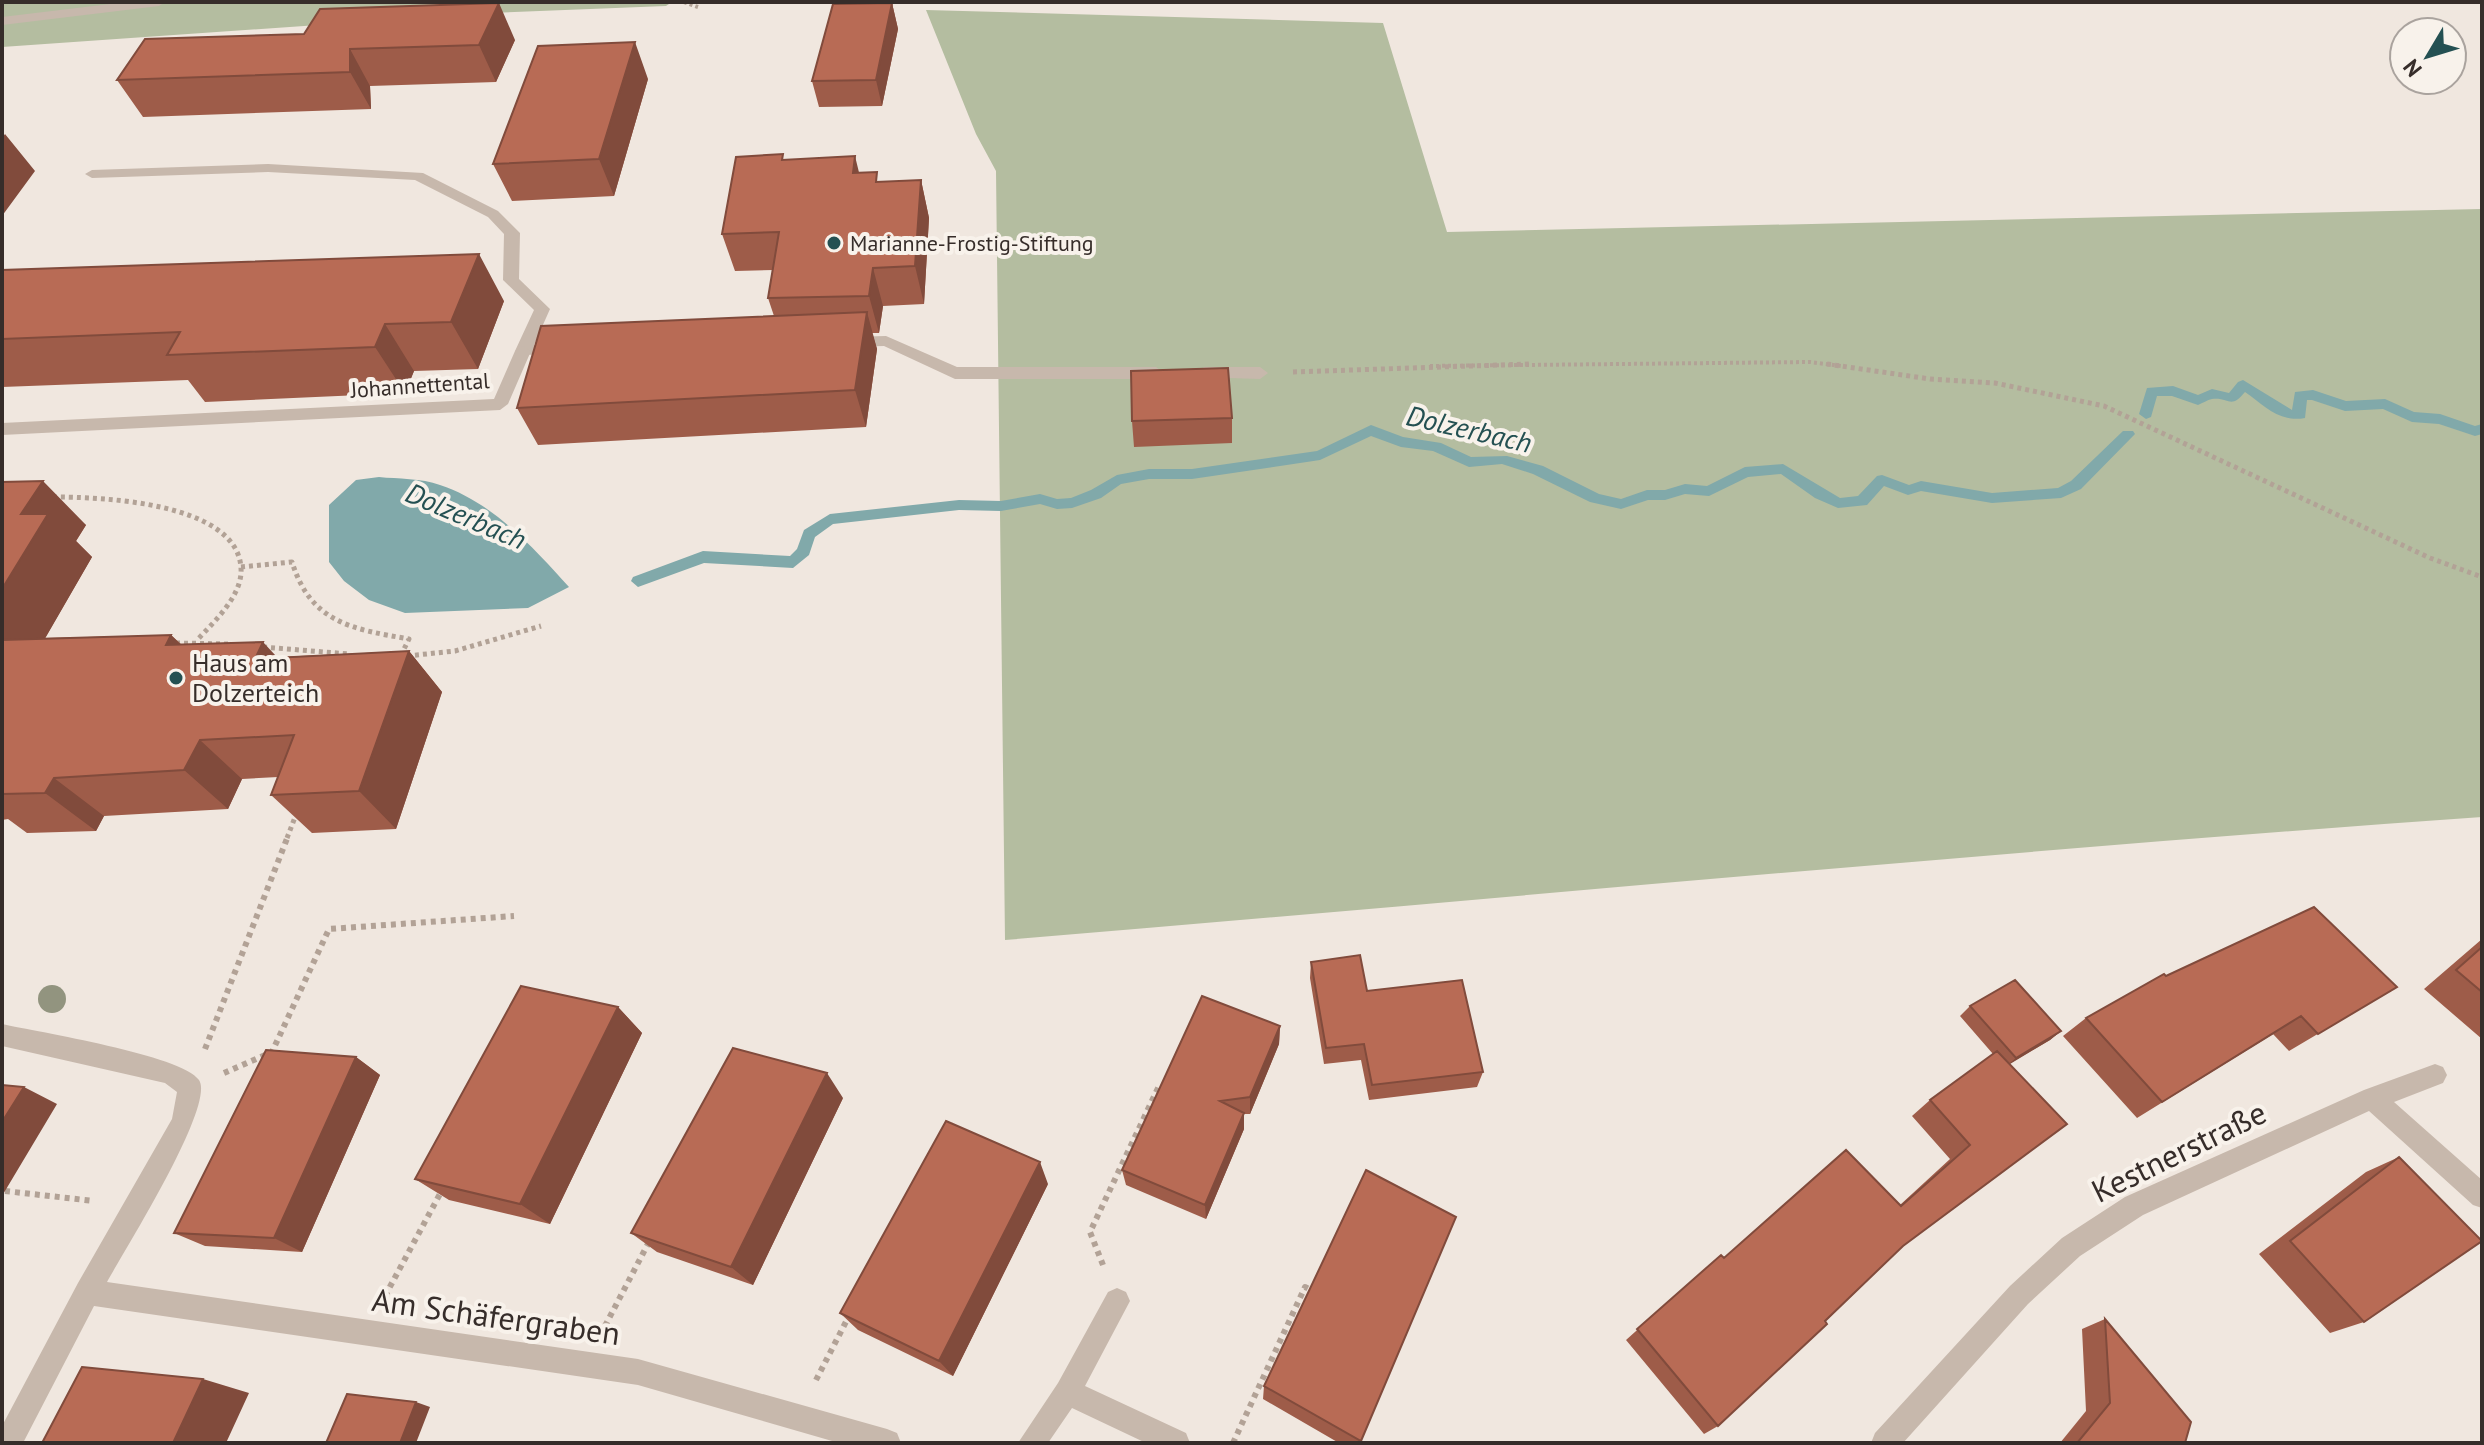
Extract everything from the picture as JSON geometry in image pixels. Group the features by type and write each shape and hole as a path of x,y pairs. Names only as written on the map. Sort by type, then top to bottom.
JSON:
{"street":[{"path":"2,21 159,2"},
{"name":"Johannettental","path":"2,429 500,404 542,309 503,280 512,233 493,214 418,176 268,168 92,174"},
{"path":"823,343 886,341 955,373 1260,373"},
{"path":"523,351 571,350"},
{"path":"2,1035 170,1073 190,1087 183,1122 87,1292 8,1443"},
{"name":"Kestnerstraße","path":"1885,1443 2019,1295 2071,1247 2134,1206 2372,1098 2435,1075"},
{"path":"2372,1098 2482,1196"},
{"name":"Am Schäfergraben","path":"87,1292 638,1372 887,1443"},
{"path":"1032,1443 1067,1392 1117,1301"},
{"path":"1067,1392 1176,1443"}],"path":[{"path":"684,2 698,7"},
{"path":"1260,373 1465,365 1810,362 1930,379 1995,383 2104,406 2430,558 2482,577"},
{"path":"47,497 93,496 154,505 202,520 231,542 241,567 219,616 196,641"},
{"path":"241,567 292,562 303,592 322,613 360,630 409,639 401,656"},
{"path":"387,655 416,656 455,651 541,626"},
{"path":"166,643 196,641 242,645"},
{"path":"257,647 361,655"},
{"path":"413,669 416,656"},
{"path":"190,1087 303,797"},
{"path":"190,1087 272,1052 329,929 514,916"},
{"path":"1117,1301 1090,1232 1159,1086 1169,1090"},
{"path":"364,1333 447,1182"},
{"path":"5,1191 73,1198"},
{"path":"585,1365 657,1227"},
{"path":"1233,1443 1305,1287 1314,1291"},
{"path":"797,1416 856,1304"}],"green space":[{"path":"2,2 672,2 666,6 490,13 2,47"},
{"path":"926,10 1383,23 1447,232 2482,209 2482,817 1928,860 1005,940 996,171 976,134"}],"water":[{"path":"379,477 433,483 477,502 510,527 569,587 528,608 405,613 369,600 344,581 329,562 329,505 356,480"}],"building":[{"path":"499,3 479,45 350,49 350,72 117,80 145,39 304,34 320,9"},
{"path":"892,3 876,80 812,81 833,4"},
{"path":"635,42 599,159 493,164 538,46"},
{"path":"783,154 782,160 855,156 853,173 877,172 876,182 921,180 915,266 873,268 869,296 768,298 779,232 722,234 736,157"},
{"path":"479,254 451,322 385,324 375,347 167,355 180,332 2,339 2,270"},
{"path":"867,312 855,390 517,408 541,326"},
{"path":"1228,368 1232,418 1132,421 1131,371"},
{"path":"43,481 21,514 48,514 2,589 2,482"},
{"path":"171,635 166,645 263,642 255,659 409,651 359,791 271,795 294,735 200,740 184,770 54,778 45,793 2,794 2,640"},
{"path":"2314,907 2397,987 2318,1034 2301,1016 2162,1102 2086,1018 2164,974 2166,976"},
{"path":"2482,947 2482,992 2456,970"},
{"path":"1360,955 1367,991 1462,980 1483,1072 1372,1085 1364,1044 1326,1048 1311,962"},
{"path":"2015,980 2061,1031 2016,1058 1970,1006"},
{"path":"521,986 618,1007 520,1204 415,1179"},
{"path":"1202,996 1280,1026 1250,1097 1220,1101 1244,1113 1205,1205 1122,1170"},
{"path":"733,1048 827,1073 731,1267 631,1233"},
{"path":"266,1050 356,1057 274,1238 174,1233"},
{"path":"1997,1051 2067,1124 1903,1246 1825,1321 1827,1324 1718,1426 1637,1329 1721,1255 1724,1258 1846,1150 1901,1206 1970,1145 1930,1100"},
{"path":"2,1085 24,1087 2,1122"},
{"path":"946,1121 1040,1162 939,1361 840,1313"},
{"path":"2399,1157 2482,1241 2364,1322 2290,1241"},
{"path":"1366,1170 1456,1217 1361,1441 1264,1386"},
{"path":"2105,1319 2191,1422 2185,1443 2077,1443 2110,1403"},
{"path":"82,1367 203,1379 173,1443 42,1443"},
{"path":"347,1394 416,1402 400,1443 326,1443"}],"waterway":[{"name":"Dolzerbach","path":"2146,414 2152,391 2173,391 2198,400 2212,394 2232,398 2243,385 2277,409 2292,415 2300,415 2300,395 2313,395 2345,406 2385,404 2412,417 2440,419 2475,431 2482,429"},
{"name":"Dolzerbach","path":"638,581 703,557 793,562 804,551 809,534 830,519 959,505 1001,506 1040,499 1057,504 1072,503 1096,494 1117,480 1149,474 1192,474 1320,455 1371,430 1401,442 1436,446 1469,462 1502,459 1538,470 1595,498 1621,504 1647,495 1665,495 1685,489 1709,491 1745,472 1783,469 1838,503 1862,501 1882,480 1908,490 1921,486 1992,498 2061,493 2076,485 2128,434"}],"place":[{"name":"Marianne-Frostig-Stiftung","path":"834,243"},
{"name":"Haus am Dolzerteich","path":"176,678"}]}
